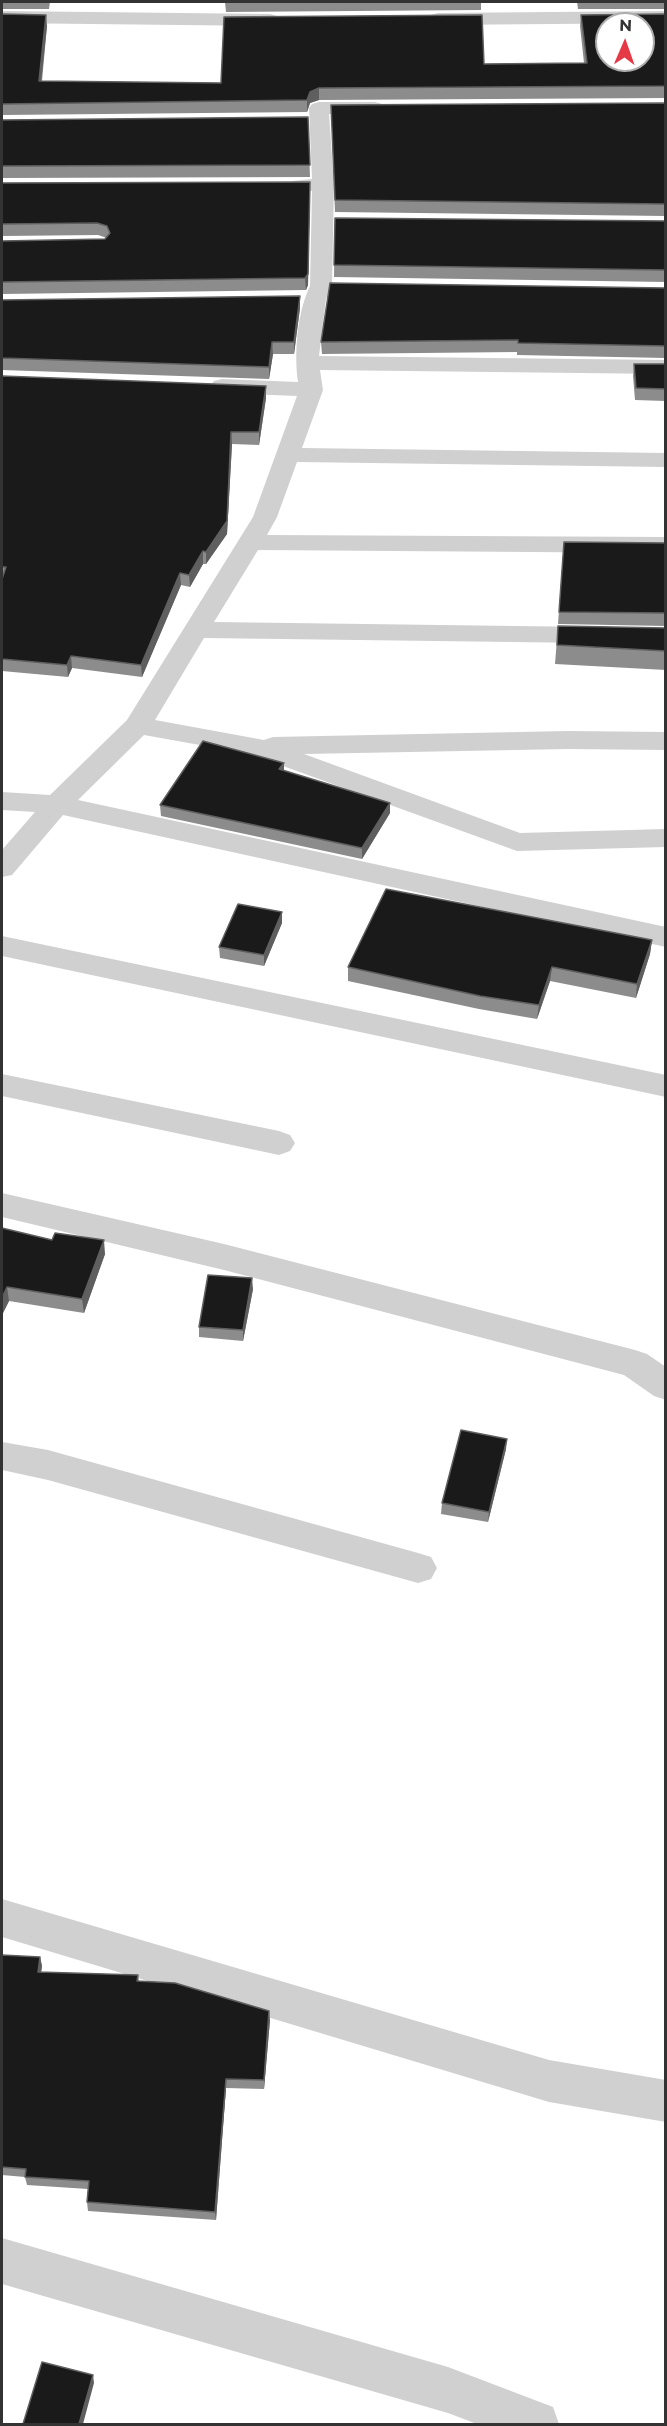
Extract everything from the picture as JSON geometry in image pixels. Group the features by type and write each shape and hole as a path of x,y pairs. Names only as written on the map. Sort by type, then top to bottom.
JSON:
{"street":[{"path":"2,17 220,11 289,20"},
{"path":"419,19 666,17"},
{"path":"2,868 57,805 138,725 265,517 311,390 307,363 318,293 334,221 323,185 319,108 391,108"},
{"path":"296,121 320,120"},
{"path":"276,185 323,185"},
{"path":"307,363 666,367"},
{"path":"197,385 311,390"},
{"path":"287,455 666,460"},
{"path":"250,542 666,545"},
{"path":"196,630 666,636"},
{"path":"138,725 256,746 517,842 666,838"},
{"path":"256,746 568,740 666,741"},
{"path":"2,801 57,805 666,937"},
{"path":"2,946 666,1086"},
{"path":"2,1085 279,1143"},
{"path":"2,1205 224,1257 635,1364 666,1386"},
{"path":"2,1456 48,1465 418,1568"},
{"path":"2,1918 549,2081 666,2101"},
{"path":"2,2261 448,2390 536,2424"}],"building":[{"path":"2,14 46,15 39,81 221,83 224,17 482,15 484,64 587,63 581,15 595,15 595,72 655,72 655,14 666,14 666,86 319,88 310,92 307,100 2,104"},
{"path":"666,103 666,204 335,200 331,105"},
{"path":"308,117 310,165 2,166 2,120"},
{"path":"310,182 308,274 305,278 2,282 2,241 105,239 110,233 107,226 97,223 2,224 2,183"},
{"path":"335,218 666,221 666,270 334,265"},
{"path":"330,283 666,288 666,346 518,343 518,340 321,342"},
{"path":"300,296 294,342 272,342 269,367 2,358 2,300"},
{"path":"634,364 666,364 666,389 636,388"},
{"path":"2,376 266,386 259,432 231,432 227,521 206,552 203,551 189,575 180,573 141,665 71,656 67,665 2,659 2,579 6,567 2,567"},
{"path":"564,542 666,543 666,613 559,612"},
{"path":"558,626 666,628 666,651 557,645"},
{"path":"203,741 284,763 279,769 390,803 362,848 160,805"},
{"path":"386,889 652,940 637,984 552,967 539,1005 480,996 348,967"},
{"path":"238,904 282,912 264,955 219,947"},
{"path":"2,1228 52,1240 55,1233 104,1240 82,1299 7,1287 2,1298"},
{"path":"208,1275 252,1278 243,1330 199,1327"},
{"path":"461,1430 507,1439 489,1512 442,1503"},
{"path":"2,1955 40,1957 38,1972 138,1975 137,1981 175,1983 269,2011 264,2080 226,2079 215,2212 87,2202 89,2181 25,2177 26,2169 2,2167"},
{"path":"42,2362 93,2375 79,2424 23,2424"}]}
